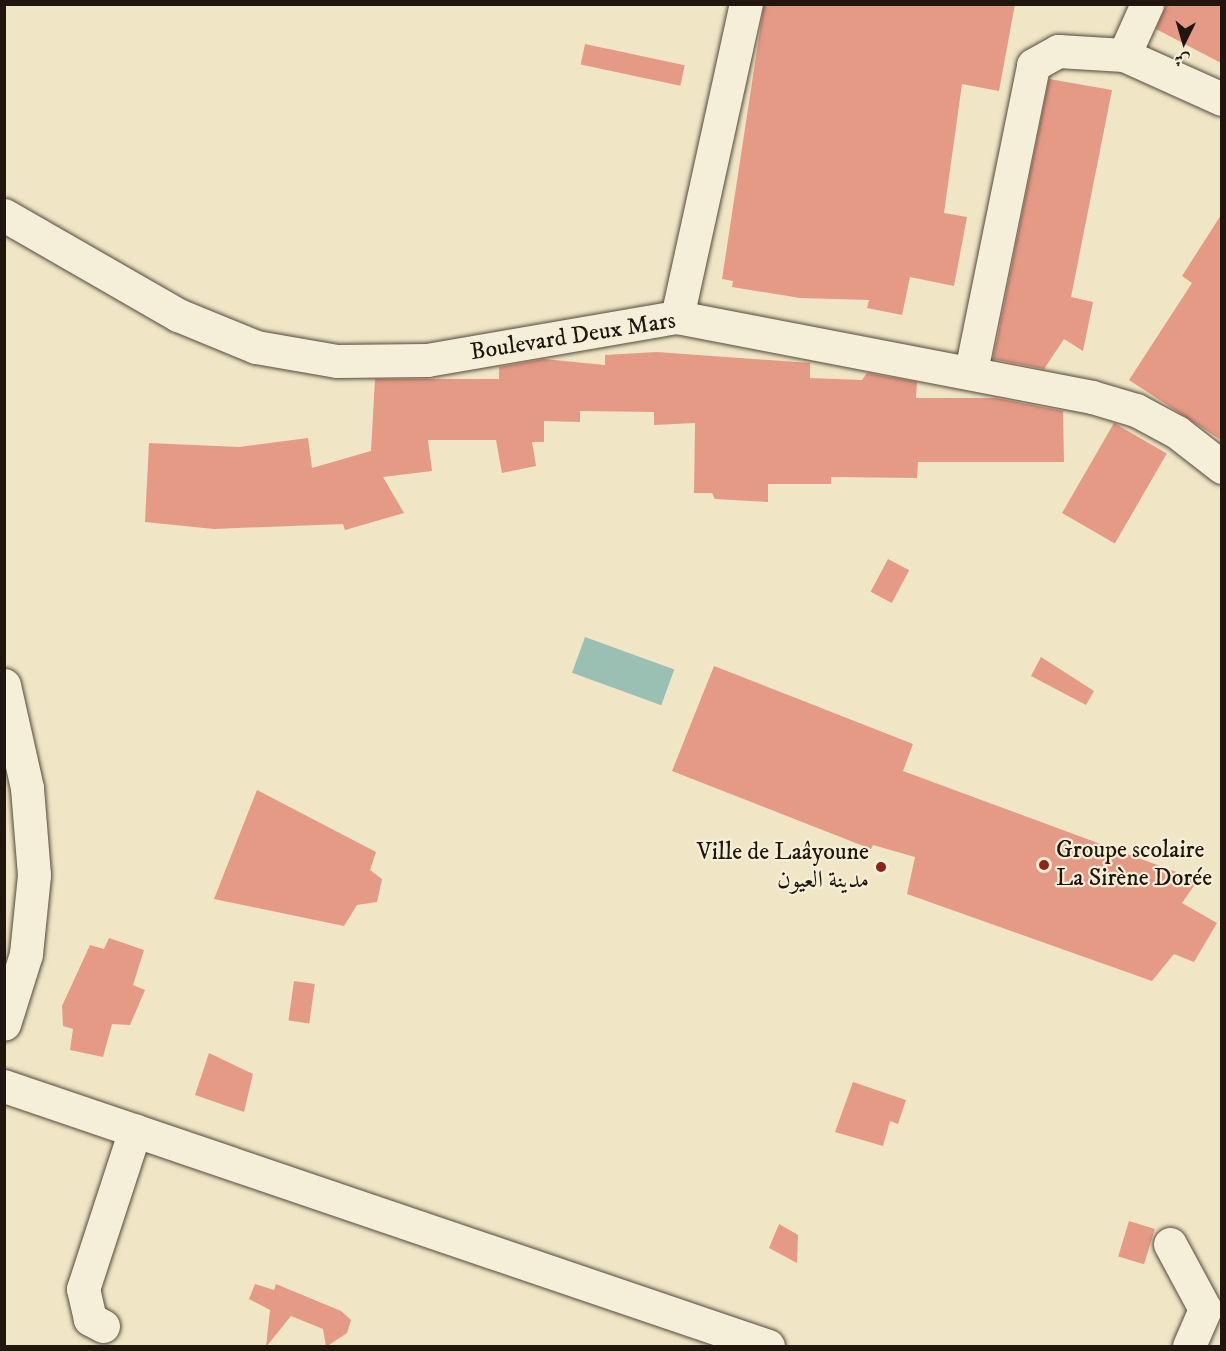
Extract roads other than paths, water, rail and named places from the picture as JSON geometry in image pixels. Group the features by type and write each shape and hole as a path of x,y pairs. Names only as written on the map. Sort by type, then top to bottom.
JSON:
{"street":[{"path":"677,317 746,4"},
{"path":"1124,55 1147,4"},
{"path":"971,372 1033,65 1058,51 1124,55 1221,99"},
{"name":"Boulevard Deux Mars","path":"4,215 178,315 256,347 337,362 427,360 677,317 971,372 1136,410 1177,432 1221,467"},
{"path":"4,685 27,788 34,874 26,954 4,1024"},
{"path":"4,1086 768,1347"},
{"path":"103,1326 90,1319 84,1289 135,1130"},
{"path":"1170,1244 1205,1309 1190,1347"}],"water":[{"path":"585,637 674,669 661,705 572,673"}],"place":[{"name":"Groupe scolaire La Sirène Dorée","path":"1044,865"},
{"name":"Ville de Laâyoune مدينة العيون","path":"881,867"}]}
